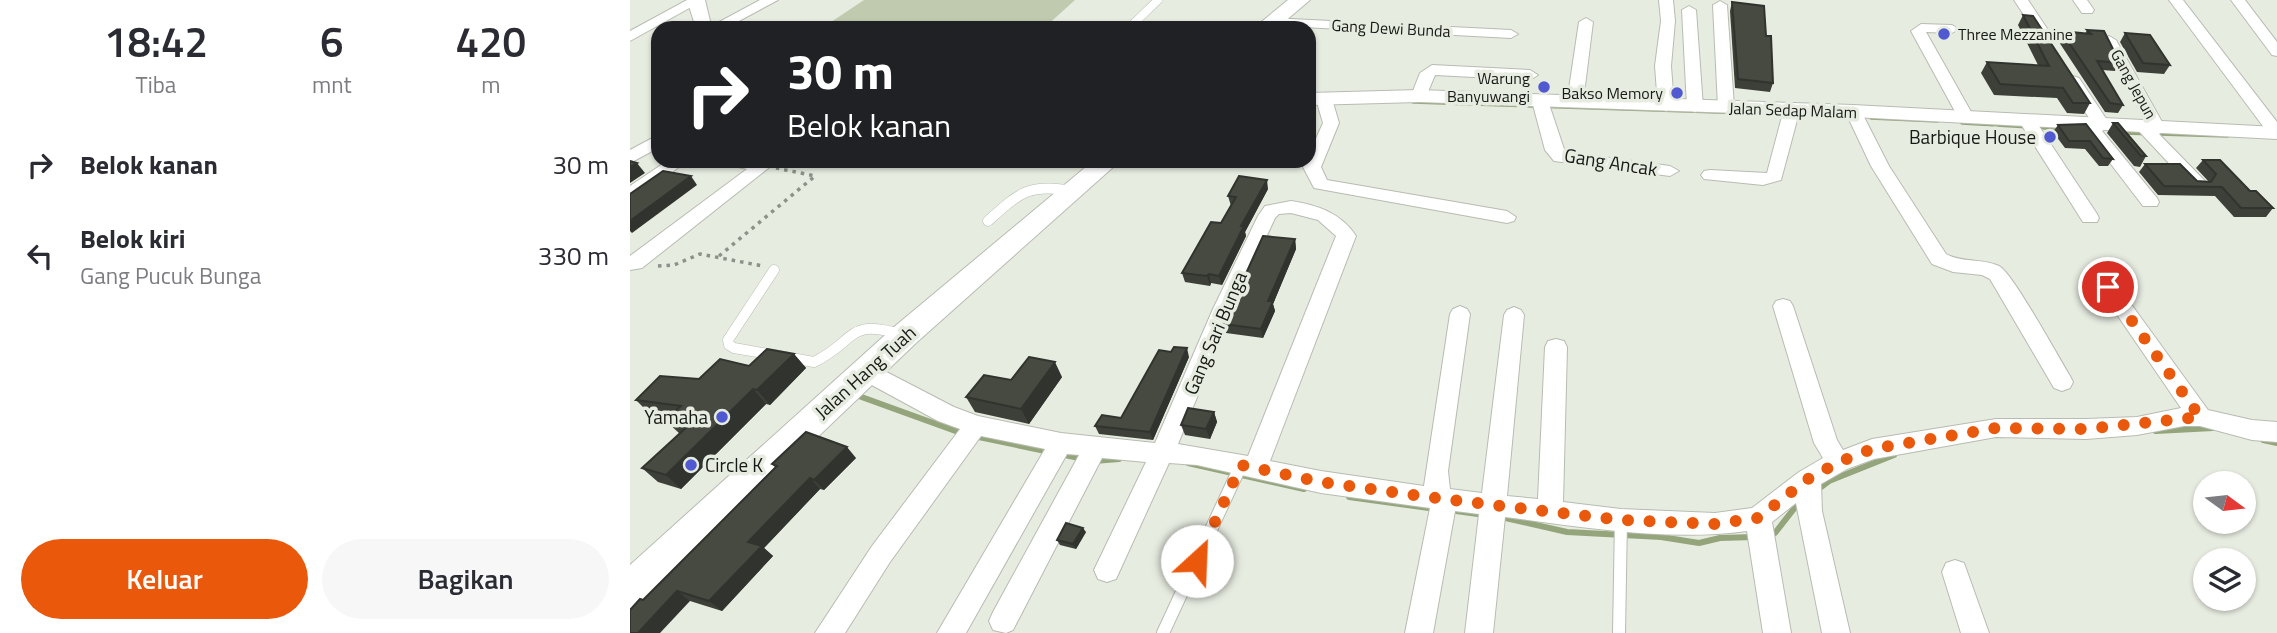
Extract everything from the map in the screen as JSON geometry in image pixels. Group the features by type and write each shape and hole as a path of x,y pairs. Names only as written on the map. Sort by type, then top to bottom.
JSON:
{"main road":[{"path":"1273,21 1300,0"},
{"name":"Jalan Hang Tuah","path":"630,590 905,335 1100,168"}],"street":[{"path":"652,21 693,2 713,0"},
{"path":"728,21 771,0"},
{"path":"1666,106 1663,66 1668,21 1667,0"},
{"path":"2021,0 2053,48"},
{"path":"2176,0 2277,133"},
{"path":"2238,0 2277,52"},
{"path":"693,2 701,21"},
{"path":"659,21 693,2"},
{"path":"1681,3 1695,107"},
{"path":"1720,5 1726,107"},
{"path":"630,31 651,21"},
{"path":"1575,103 1586,22"},
{"path":"630,37 651,25"},
{"name":"Gang Dewi Bunda","path":"1316,27 1511,34"},
{"path":"1952,29 1918,30 1966,117"},
{"name":"Gang Jepun","path":"2109,40 2150,131 2198,184"},
{"path":"1419,96 1428,72 1432,70 1530,75"},
{"path":"2066,71 2094,128 2150,202"},
{"name":"Jalan Sedap Malam","path":"1321,102 1419,96 1541,106 1575,103 1726,107 1791,114 1966,117 2030,126 2277,133"},
{"path":"1316,154 1331,123 1321,102"},
{"name":"Gang Ancak","path":"1541,106 1554,150 1560,157 1670,171"},
{"path":"1710,175 1763,180 1775,176 1791,114"},
{"path":"1855,116 1880,166 1939,258 1954,266 1987,268 1997,274 2062,382"},
{"path":"2030,126 2090,218"},
{"path":"630,159 651,146"},
{"path":"630,195 668,168"},
{"path":"633,263 759,168"},
{"path":"1312,168 1320,184"},
{"path":"1248,466 1346,236 1329,218 1303,211 1320,184"},
{"path":"1320,184 1507,217"},
{"name":"Gang Sari Bunga","path":"1107,570 1161,457 1223,309 1268,216 1279,207 1303,211"},
{"path":"2108,287 2200,417"},
{"path":"1783,306 1826,443 1839,462"},
{"path":"1419,633 1442,507 1436,488 1436,471 1460,314"},
{"path":"1479,633 1514,315"},
{"path":"1550,511 1556,347"},
{"path":"865,371 946,414 971,431 1057,449 1090,460 1198,455 1442,507 1494,513 1550,511 1621,525 1715,524 1761,531 1808,493 1839,462 1872,449 1996,428 2086,429 2200,417 2252,430 2277,432"},
{"path":"829,633 881,554 971,431"},
{"path":"951,633 1057,449"},
{"path":"1003,621 1090,460"},
{"path":"1808,493 1836,633"},
{"path":"1761,531 1777,633"},
{"path":"1955,572 1975,633"}],"lane":[{"path":"1136,21 1158,0"},
{"path":"988,221 1022,191 1034,185 1072,191"},
{"path":"774,270 728,340 729,345 734,348 814,362 826,358 869,327 905,335"},
{"path":"1163,633 1248,466"},
{"path":"1619,633 1621,525"}],"path":[{"path":"719,257 815,176 775,168"},
{"path":"633,263 662,266 680,263 700,254 774,270"}],"green space":[{"path":"864,0 1075,0 1052,21 832,21"}],"building":[{"path":"1732,2 1764,6 1766,36 1771,36 1773,83 1738,79"},
{"path":"2023,15 2033,16 2090,103 2073,103 2063,88 2000,84 1987,62 2049,66"},
{"path":"2087,30 2104,31 2120,63 2097,61 2123,105 2110,103 2061,31 2091,34"},
{"path":"2125,33 2150,35 2170,65 2143,63"},
{"path":"2113,123 2118,123 2146,156 2141,156"},
{"path":"2086,124 2113,159 2103,158 2090,141 2069,141 2058,125"},
{"path":"2203,160 2220,160 2250,191 2256,191 2273,208 2241,208 2222,187 2164,186 2145,164 2180,164 2197,181 2211,182 2216,174"},
{"path":"663,171 691,176 630,221 630,194"},
{"path":"1239,176 1267,180 1241,226 1244,226 1219,276 1182,273 1211,222 1221,223 1236,197 1228,196"},
{"path":"1263,236 1295,239 1268,301 1273,301 1261,329 1223,324"},
{"path":"1174,347 1187,348 1150,432 1095,426 1102,415 1121,418 1159,350 1171,352"},
{"path":"767,349 794,354 757,390 753,389 666,475 642,468 689,425 665,420 681,406 636,400 660,376 699,379 720,359 749,366"},
{"path":"1029,357 1055,362 1021,409 966,397 984,375 1011,380"},
{"path":"1188,408 1214,412 1206,429 1181,425"},
{"path":"806,432 847,447 814,480 810,478 748,542 762,546 709,601 677,591 638,633 630,633 630,610 777,466 772,464"},
{"path":"1066,523 1083,528 1073,544 1057,540"}],"waterway":[{"path":"1413,102 1837,116"},
{"path":"1871,118 1938,121"},
{"path":"1962,123 2061,129"},
{"path":"2123,133 2228,136"},
{"path":"856,395 961,433"},
{"path":"2156,431 2213,428"},
{"path":"974,436 1050,452"},
{"path":"2263,440 2277,443"},
{"path":"1060,454 1084,459"},
{"path":"1817,490 1829,481 1894,455"},
{"path":"1094,461 1119,459"},
{"path":"1188,463 1304,489"},
{"path":"1349,497 1436,509"},
{"path":"1770,535 1775,533 1800,501"},
{"path":"1449,510 1485,515"},
{"path":"1501,517 1567,532 1661,537 1699,543 1720,538 1754,537"}],"place":[{"name":"Three Mezzanine","path":"1944,34"},
{"name":"Warung Banyuwangi","path":"1544,87"},
{"name":"Bakso Memory","path":"1677,93"},
{"name":"Barbique House","path":"2050,137"},
{"name":"Yamaha","path":"722,417"},
{"name":"Circle K","path":"691,465"}],"route":[{"path":"1197,561 1241,465 1321,482 1443,499 1621,520 1715,524 1758,518 1808,479 1839,462 1872,449 1996,428 2056,431 2137,426 2184,417 2200,417 2108,287"}]}
